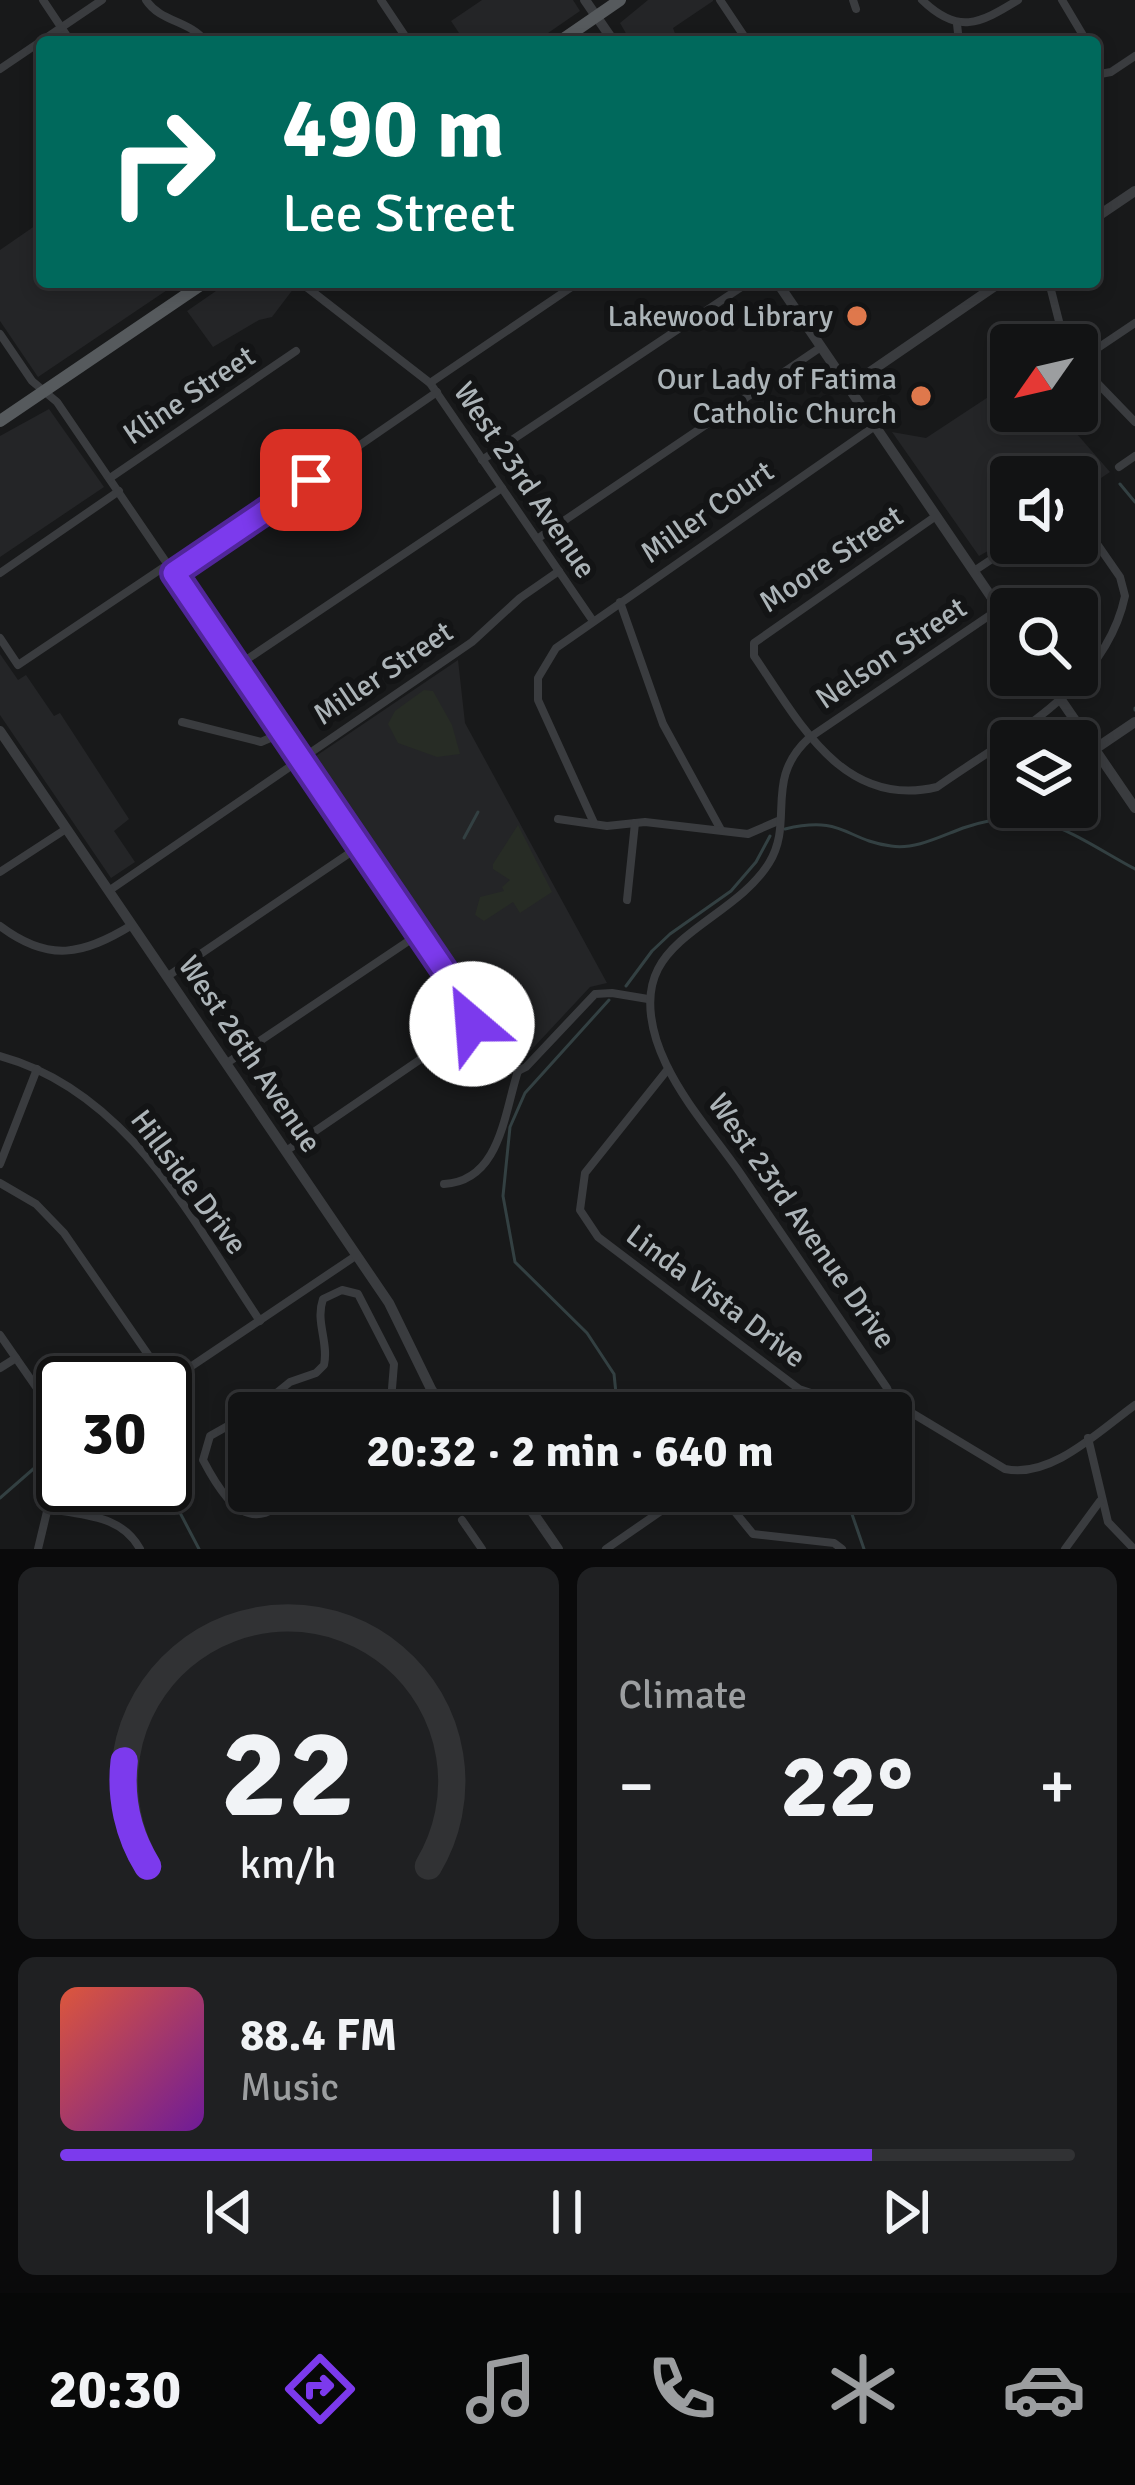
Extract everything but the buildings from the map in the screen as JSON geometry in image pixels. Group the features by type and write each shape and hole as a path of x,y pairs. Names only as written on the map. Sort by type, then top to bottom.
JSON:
{"main road":[{"path":"568,36 620,0"},
{"path":"0,421 196,288"}],"street":[{"path":"43,0 67,36"},
{"path":"49,36 103,0"},
{"path":"146,0 152,10 189,26 200,36"},
{"path":"381,0 406,36"},
{"path":"586,0 610,36"},
{"path":"720,0 744,36"},
{"path":"922,0 956,24 958,36"},
{"path":"956,24 986,18 1018,0"},
{"path":"1062,0 1083,36"},
{"path":"0,69 36,45"},
{"path":"1101,74 1135,56"},
{"path":"1101,214 1135,191"},
{"name":"West 23rd Avenue","path":"308,288 430,383 593,621"},
{"path":"430,383 565,288"},
{"path":"482,460 739,288"},
{"path":"781,288 990,594"},
{"path":"974,288 979,296"},
{"path":"848,387 991,288"},
{"path":"1051,288 1060,324"},
{"path":"1098,348 1135,323"},
{"path":"0,334 32,381 57,402 513,1068"},
{"path":"538,539 821,347"},
{"name":"Kline Street","path":"110,478 296,351"},
{"path":"1098,384 1135,422"},
{"path":"0,638 18,665 437,392"},
{"name":"Miller Court","path":"594,823 538,700 538,679 550,656 565,639 875,426"},
{"path":"1119,467 1135,456"},
{"path":"237,666 502,488"},
{"path":"0,573 118,491"},
{"name":"Moore Street","path":"809,737 754,656 754,643 937,516"},
{"path":"668,1069 648,999 658,969 671,950 722,913 767,866 777,848 785,770 792,754 809,737 831,762 851,774 896,790 937,787 1061,700 1090,670 1125,596 1120,577 1098,545"},
{"name":"Nelson Street","path":"974,571 990,560"},
{"name":"Miller Street","path":"110,890 472,642 520,598 559,571"},
{"path":"620,602 663,724 721,830"},
{"name":"Nelson Street","path":"809,737 990,616"},
{"path":"1058,696 1075,720"},
{"path":"182,722 261,742 282,733"},
{"path":"1098,747 1135,722"},
{"name":"West 26th Avenue","path":"2,737 403,1326 433,1392"},
{"path":"1098,753 1131,793 1135,808"},
{"path":"559,819 748,834 778,821"},
{"path":"627,900 634,823"},
{"path":"0,872 67,828"},
{"path":"169,976 360,846"},
{"path":"0,926 32,944 64,950 90,949 133,924"},
{"path":"227,1063 419,934"},
{"path":"513,1068 526,1067 595,994 648,999"},
{"path":"286,1150 478,1020"},
{"name":"Hillside Drive","path":"0,1056 83,1096 129,1135 260,1321"},
{"path":"444,1184 466,1179 490,1160 513,1068"},
{"name":"Linda Vista Drive","path":"668,1069 585,1173 580,1203 585,1222 598,1237 809,1392"},
{"name":"West 23rd Avenue Drive","path":"668,1069 889,1392"},
{"path":"0,1164 37,1070"},
{"path":"0,1183 36,1204 64,1233 148,1356"},
{"path":"192,1366 356,1256"},
{"path":"278,1392 324,1365 327,1349 319,1311 327,1295 342,1290 358,1294 394,1364 392,1392"},
{"path":"381,1339 403,1326"},
{"path":"0,1335 36,1386"},
{"path":"0,1368 16,1358"},
{"name":"Linda Vista Drive","path":"912,1413 1005,1469 1021,1472 1042,1468 1135,1405"},
{"path":"228,1426 210,1436 202,1460 228,1496"},
{"path":"1088,1438 1101,1500 1115,1534 1134,1549"},
{"path":"1065,1549 1101,1500"},
{"path":"38,1549 46,1512"},
{"path":"66,1512 115,1522 129,1531 140,1549"},
{"path":"536,1512 558,1549"},
{"path":"606,1549 660,1512"},
{"path":"735,1512 758,1543 755,1549"},
{"path":"461,1520 482,1549"},
{"path":"753,1534 834,1543 842,1549"}],"shaded area":[{"path":"482,0 573,0 580,11 544,36 461,36 451,21"},
{"path":"648,0 713,0 673,28 676,36 628,36 620,23"},
{"path":"36,225 36,288 170,288 38,377 0,321 0,250"},
{"path":"220,288 294,288 272,317 213,347 187,311"},
{"path":"990,396 990,432 1075,432 1096,456 990,456 990,550 979,556 892,432 926,438"},
{"path":"49,409 104,487 0,557 0,436"},
{"path":"1098,458 1110,472 1098,480"},
{"path":"0,654 18,680 26,675 54,716 60,713 129,819 114,831 135,862 111,878 0,715"},
{"path":"458,660 465,723 607,983 590,987 520,1062 310,760"},
{"path":"424,690 433,691 452,725 460,754 437,757 398,743 388,724 395,711"},
{"path":"518,825 552,892 520,913 513,902 484,921 475,915 480,897 504,891 502,887 510,880 493,869 493,864"}],"waterway":[{"path":"1120,484 1135,502"},
{"path":"464,838 478,812"},
{"path":"785,829 820,825 900,847 989,821 1034,821 1073,834 1135,869"},
{"path":"626,986 670,934 731,891 756,862 770,836"},
{"path":"609,1000 525,1093 510,1127 503,1196 515,1262 587,1333 614,1374 616,1392"},
{"path":"0,1498 36,1467"},
{"path":"180,1512 199,1549"},
{"path":"851,1512 864,1549"}],"place":[{"name":"Lakewood Library","path":"857,316"},
{"name":"Our Lady of Fatima Catholic Church","path":"921,396"}],"route":[{"path":"311,480 174,573 478,1020 472,1024"}]}
